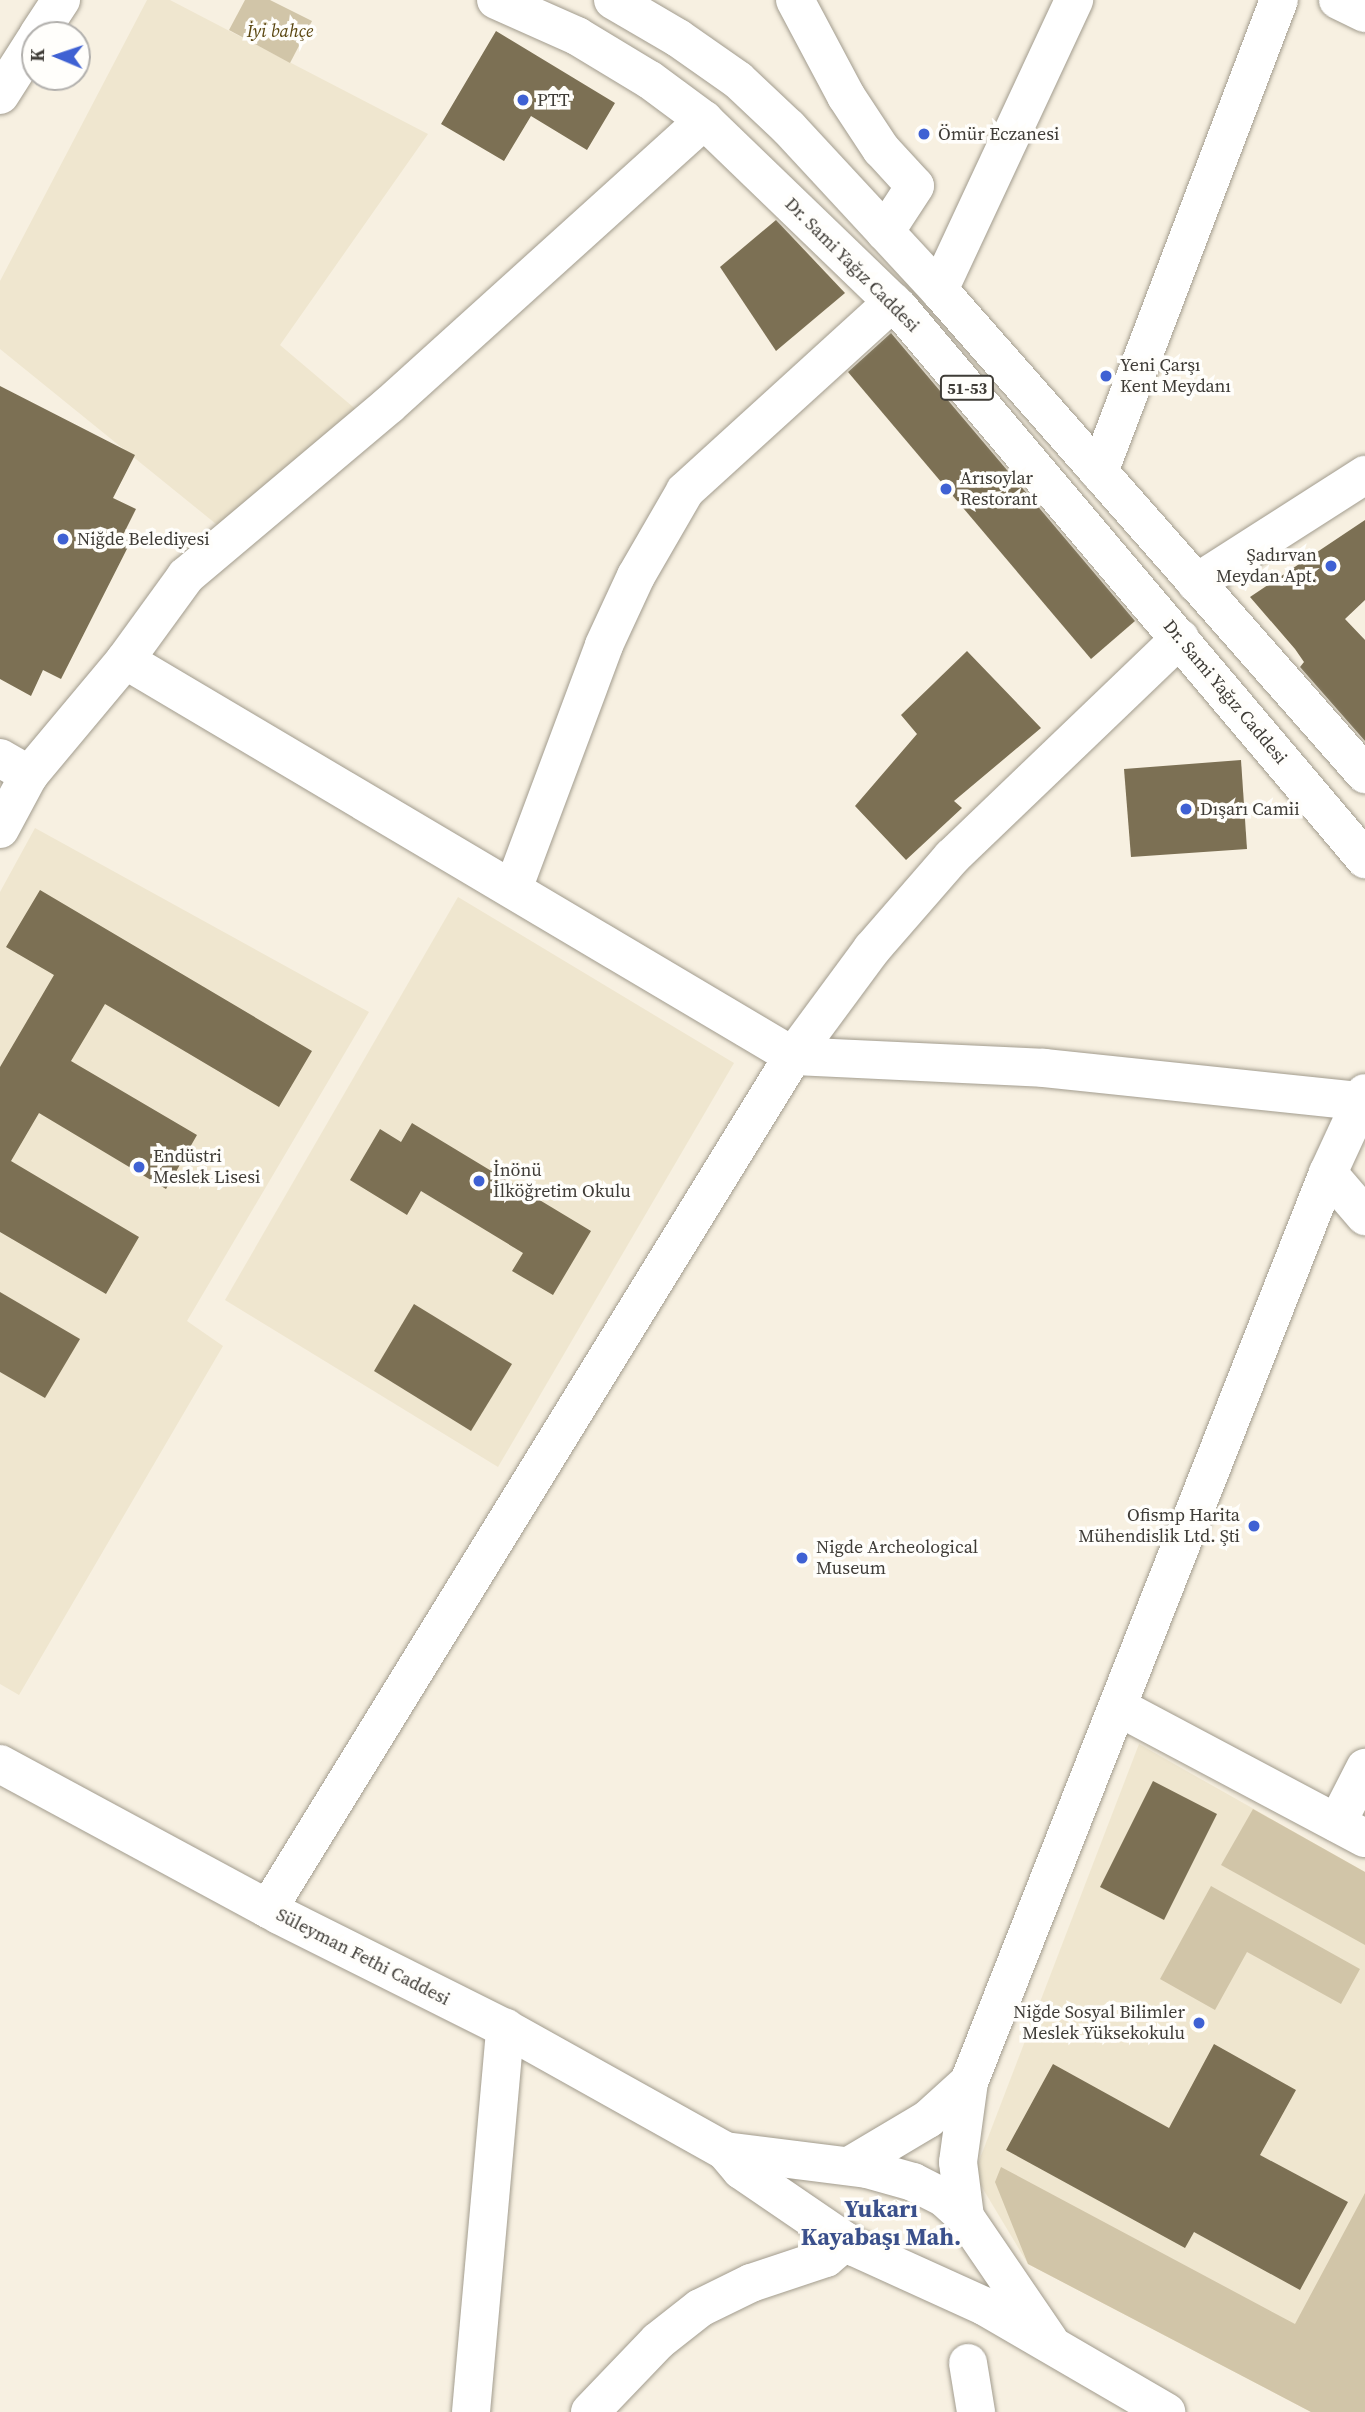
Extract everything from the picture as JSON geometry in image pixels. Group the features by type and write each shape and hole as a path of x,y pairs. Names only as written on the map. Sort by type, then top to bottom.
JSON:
{"street":[{"path":"47,21 61,0"},
{"name":"Dr. Sami Yağız Caddesi","path":"496,0 577,36 650,80 705,120 892,302 1365,859"},
{"name":"51-53","path":"613,0 678,38 738,80 939,290 1365,774"},
{"path":"794,0 846,96 881,149 915,186 885,232"},
{"path":"939,290 1074,0"},
{"path":"1098,472 1279,0"},
{"path":"0,95 21,62"},
{"path":"0,829 14,766 125,660 186,576 389,405 705,120"},
{"path":"513,889 604,645 685,491 892,302"},
{"path":"1196,583 1365,475"},
{"path":"268,1909 793,1056 872,949 952,857 1180,638"},
{"path":"125,660 793,1056 1044,1068 1362,1097 1328,1174 1120,1708 969,2082 958,2162 965,2217"},
{"path":"1328,1174 1365,1216"},
{"path":"1120,1708 1351,1830 1365,1768"},
{"name":"Süleyman Fethi Caddesi","path":"0,1764 268,1909 505,2028 725,2151 741,2170 880,2261 984,2306 1166,2412"},
{"path":"471,2412 505,2028"},
{"path":"849,2166 928,2119 969,2082"},
{"name":"Süleyman Fethi Caddesi","path":"725,2151 849,2166 913,2182 943,2197 965,2217 1052,2345"},
{"path":"590,2412 658,2341 700,2308 751,2283 826,2258 846,2241"},
{"path":"968,2363 976,2412"}],"shaded area":[{"path":"147,0 170,0 428,134 280,345 359,412 221,528 0,349 0,281"},
{"name":"Endüstri Meslek Lisesi","path":"35,828 369,1012 187,1321 223,1346 19,1695 0,1684 0,892"},
{"name":"İnönü İlköğretim Okulu","path":"458,897 734,1063 498,1467 225,1300"},
{"name":"Niğde Sosyal Bilimler Meslek Yüksekokulu","path":"1139,1744 1365,1872 1365,2412 1311,2412 1028,2264 974,2174"}],"green space":[{"name":"İyi bahçe","path":"245,0 270,0 312,21 290,63 229,30"},
{"path":"1253,1809 1365,1872 1365,1945 1221,1865"},
{"path":"1211,1886 1360,1969 1341,2004 1247,1952 1215,2010 1160,1979"},
{"path":"1001,2167 1295,2324 1365,2193 1365,2412 1311,2412 1028,2264 995,2182"}],"building":[{"path":"496,31 615,103 587,150 531,116 504,161 441,124"},
{"path":"776,220 845,293 776,351 720,267"},
{"path":"891,333 1135,621 1091,659 848,372"},
{"name":"Niğde Belediyesi","path":"0,386 135,455 113,498 136,509 122,537 131,541 61,679 43,670 31,696 0,679"},
{"path":"1365,520 1365,600 1345,619 1365,640 1365,741 1300,667 1304,662 1295,649 1250,597"},
{"path":"967,651 1041,728 954,801 962,808 906,860 855,806 917,734 901,715"},
{"name":"Dışarı Camii","path":"1241,760 1247,849 1131,857 1124,769"},
{"path":"40,890 312,1051 279,1107 105,1004 71,1061 197,1135 166,1189 39,1113 11,1161 139,1237 106,1294 0,1232 0,1067 54,975 6,947"},
{"path":"412,1123 591,1231 553,1295 512,1271 523,1253 421,1191 407,1215 350,1180 380,1129 401,1142"},
{"path":"0,1292 80,1339 45,1398 0,1372"},
{"path":"414,1304 512,1364 471,1431 374,1371"},
{"path":"1153,1781 1217,1814 1164,1920 1100,1887"},
{"path":"1214,2044 1296,2090 1260,2155 1348,2202 1300,2290 1194,2232 1185,2248 1006,2150 1053,2064 1169,2128"}],"place":[{"name":"PTT","path":"523,100"},
{"name":"Ömür Eczanesi","path":"924,134"},
{"name":"Yeni Çarşı Kent Meydanı","path":"1106,376"},
{"name":"Arısoylar Restorant","path":"946,489"},
{"name":"Niğde Belediyesi","path":"63,539"},
{"name":"Şadırvan Meydan Apt.","path":"1331,566"},
{"name":"Dışarı Camii","path":"1186,809"},
{"name":"Endüstri Meslek Lisesi","path":"139,1167"},
{"name":"İnönü İlköğretim Okulu","path":"479,1181"},
{"name":"Ofismp Harita Mühendislik Ltd. Şti","path":"1254,1526"},
{"name":"Nigde Archeological Museum","path":"802,1558"},
{"name":"Niğde Sosyal Bilimler Meslek Yüksekokulu","path":"1199,2023"}],"district":[{"name":"Yukarı Kayabaşı Mah.","path":"881,2223"}]}
